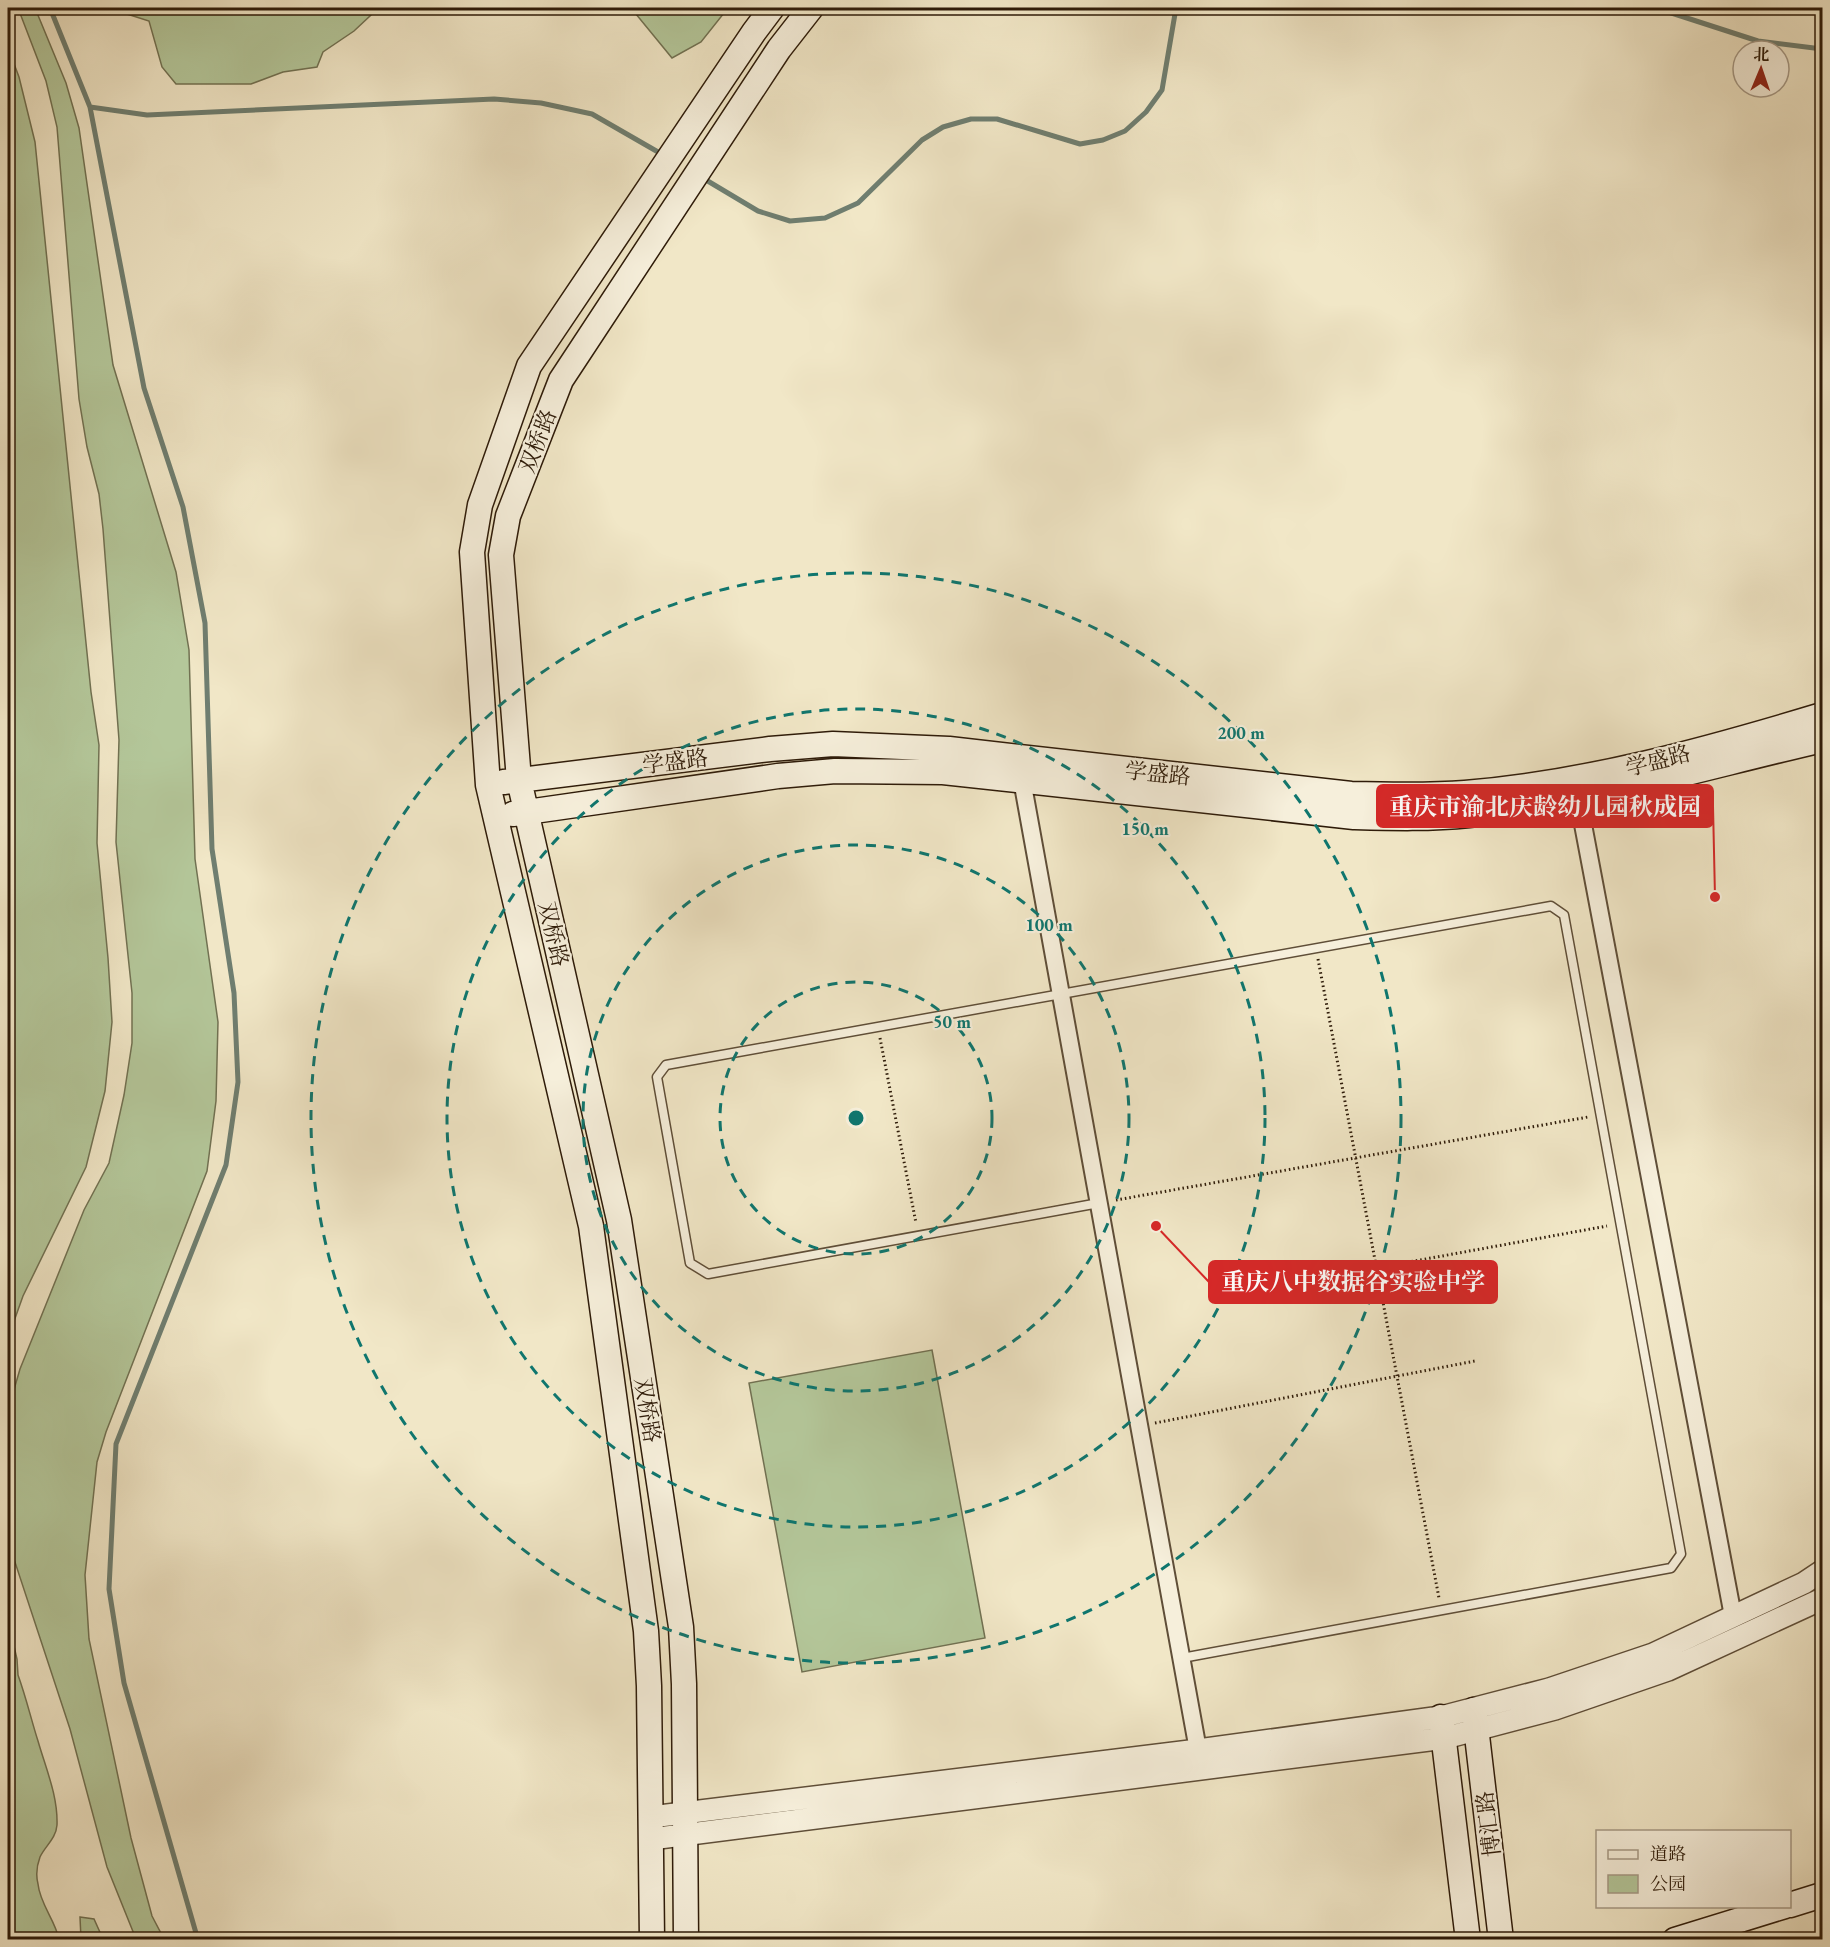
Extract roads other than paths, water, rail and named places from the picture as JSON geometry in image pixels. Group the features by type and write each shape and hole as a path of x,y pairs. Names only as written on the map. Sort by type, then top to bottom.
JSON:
{"main road":[{"name":"双桥路","path":"652,1940 649,1686 646,1631 591,1226 488,784 472,552 480,505 529,366 772,8"},
{"name":"双桥路","path":"686,1940 684,1684 681,1627 619,1220 519,780 501,555 508,516 561,380 779,49 810,8"},
{"name":"学盛路","path":"488,784 770,749 833,744 949,749 1351,794 1405,796 1466,793 1615,770 1763,733 1822,715"},
{"name":"学盛路","path":"495,817 778,776 835,771 943,772 1354,817 1405,819 1468,815 1578,798 1822,740"},
{"name":"博汇路","path":"1475,1720 1501,1940"},
{"name":"博汇路","path":"1443,1727 1468,1940"},
{"path":"1791,1905 1822,1895"},
{"path":"1675,1940 1779,1908"}],"street":[{"path":"1022,780 1198,1750"},
{"path":"1578,798 1733,1616"},
{"path":"1475,1720 1550,1689 1653,1654 1804,1583 1822,1571"},
{"path":"651,1828 1443,1727 1475,1720 1555,1709 1668,1670 1822,1599"},
{"path":"685,1824 1198,1750 1443,1727"}],"lane":[{"path":"1099,1203 708,1274 690,1263 657,1077 666,1065 1551,906 1564,915 1681,1554 1671,1568 1182,1658"}],"waterway":[{"path":"50,8 90,107 144,388 183,507 205,623 212,849 234,993 238,1082 226,1165 116,1444 109,1589 124,1683 198,1940"},
{"path":"701,177 758,211 790,221 825,218 858,203 922,140 943,127 971,119 997,119 1080,144 1103,140 1125,131 1146,112 1162,90 1176,8"},
{"path":"1532,8 1547,8"},
{"path":"1656,8 1758,41 1822,49"},
{"path":"90,107 147,115 494,99 541,103 592,114 665,156"}],"place":[{"name":"重庆市渝北庆龄幼儿园秋成园","path":"1715,897"},
{"name":"重庆八中数据谷实验中学","path":"1156,1226"}]}
